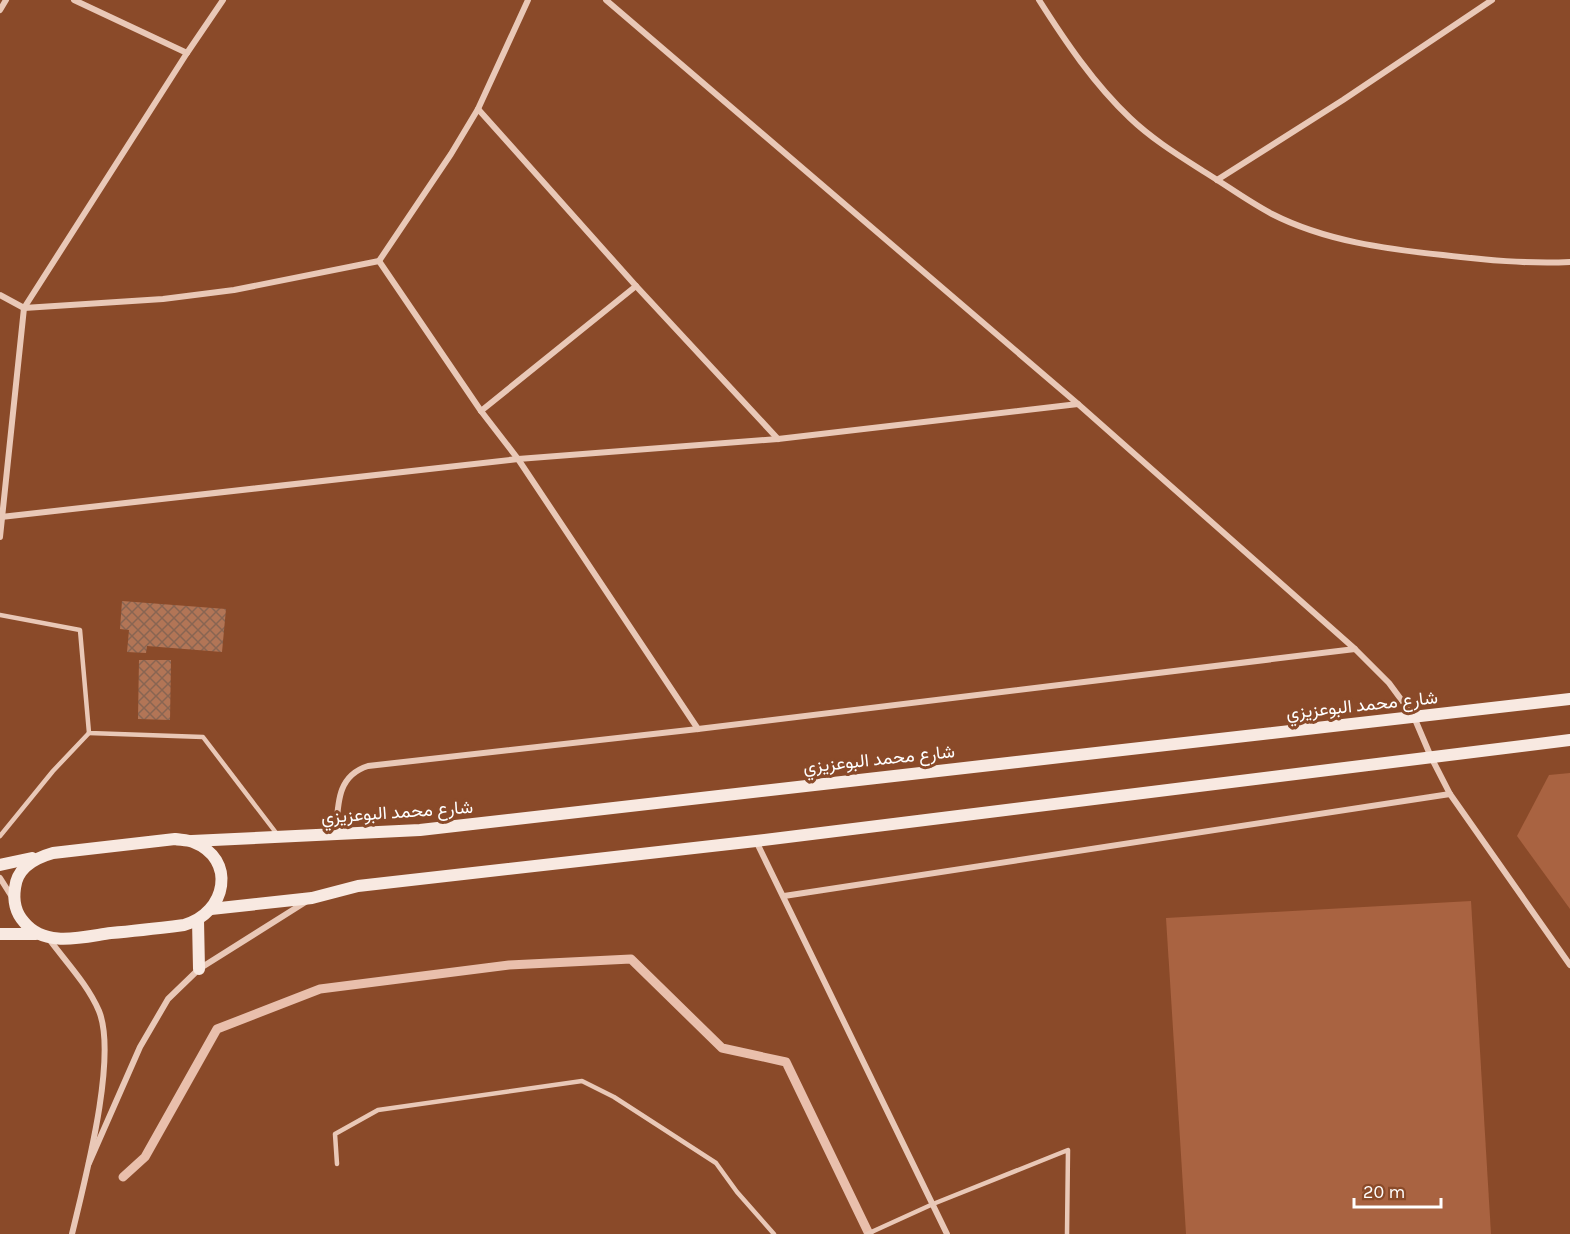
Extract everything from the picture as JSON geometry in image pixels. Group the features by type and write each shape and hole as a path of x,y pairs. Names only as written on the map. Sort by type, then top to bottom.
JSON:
{"main road":[{"name":"شارع محمد البوعزيزي","path":"0,865 53,853 174,839 192,841 336,836 420,830 1570,699"},
{"path":"211,909 312,898 358,886 756,841 1570,740"},
{"path":"0,934 42,935 61,939 184,925 198,920 211,909 220,896 222,879 217,862 207,849 192,841"},
{"path":"36,858 23,868 15,883 14,900 19,916 29,929 42,935"},
{"path":"198,920 199,969"}],"street":[{"path":"0,10 6,0"},
{"path":"74,0 187,53"},
{"path":"0,537 24,308 223,0"},
{"path":"0,296 24,308 163,299 234,290 379,261 478,109 528,0"},
{"path":"606,0 1078,404 1355,649 1389,683 1414,717 1450,794 1570,965"},
{"path":"1038,0 1059,32 1108,95 1130,118 1158,142 1273,214 1351,241 1400,250 1491,260 1541,263 1570,261"},
{"path":"1217,180 1343,100 1491,0"},
{"path":"478,109 778,439"},
{"path":"379,261 481,411 518,459 698,729"},
{"path":"481,411 636,285"},
{"path":"1,517 518,459 778,439 1078,404"},
{"path":"336,836 338,798 341,788 352,774 368,766 698,729 1355,649"},
{"path":"784,896 1450,794"},
{"path":"756,841 947,1234"},
{"path":"0,878 14,900"},
{"path":"89,1163 140,1047 168,999 199,969 312,898"},
{"path":"42,935 90,995 104,1027 102,1084 89,1163 72,1234"}],"lane":[{"path":"0,615 81,630 89,733 53,771 0,836"},
{"path":"89,733 203,737 280,837"},
{"path":"337,1164 335,1134 378,1110 582,1082 614,1097 716,1163 774,1234"},
{"path":"867,1234 933,1204 1068,1150 1067,1234"}],"shaded area":[{"path":"1570,773 1570,909 1517,836 1549,775"},
{"path":"1471,901 1491,1234 1186,1234 1166,918"}],"building":[{"path":"122,601 226,609 222,652 147,646 146,653 127,652 129,630 120,629"},
{"path":"139,660 171,660 170,720 138,719"}],"waterway":[{"path":"123,1177 145,1157 217,1029 320,989 509,965 631,959 722,1048 786,1062 869,1234"}]}
